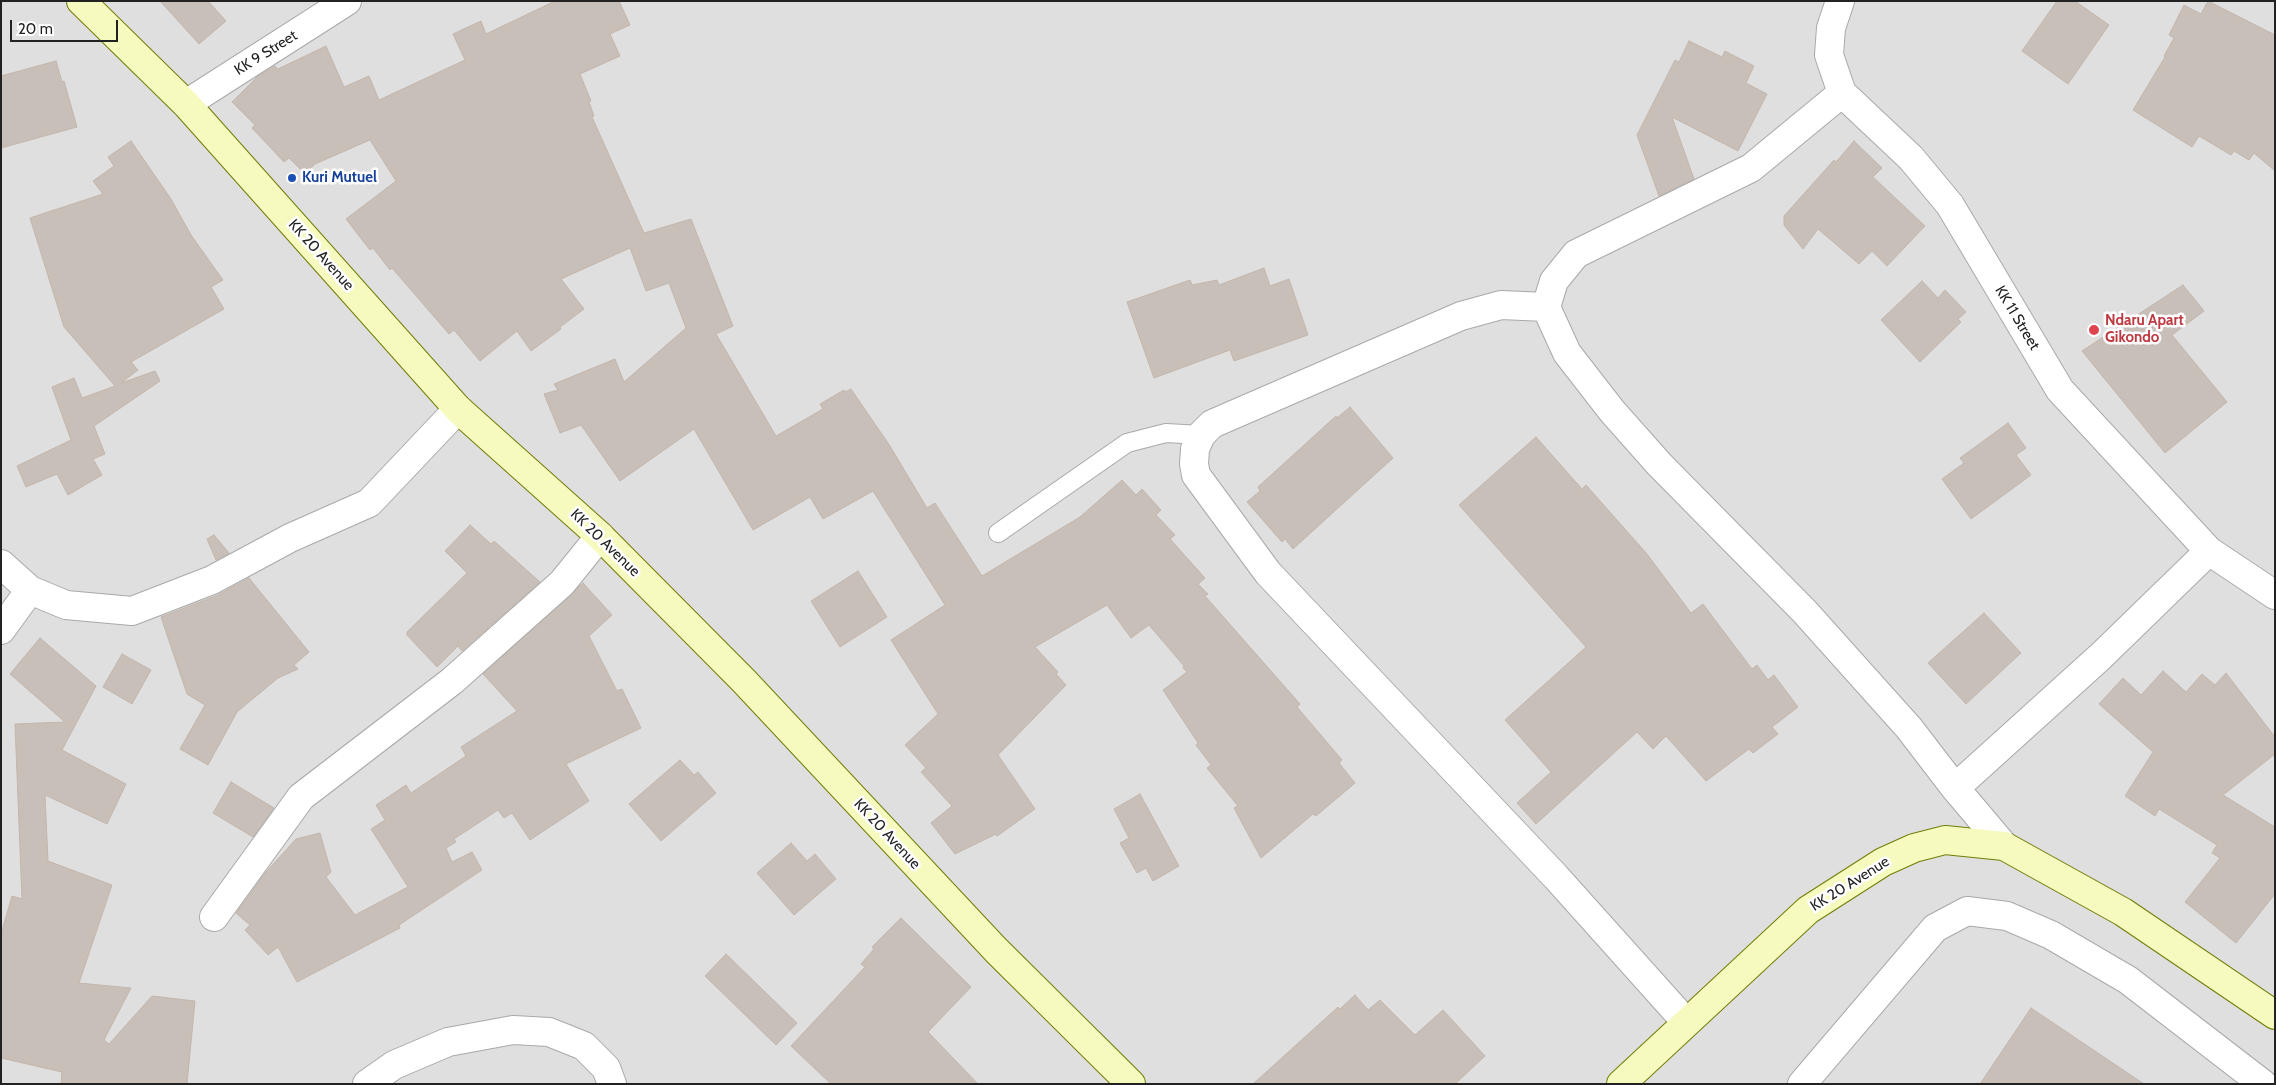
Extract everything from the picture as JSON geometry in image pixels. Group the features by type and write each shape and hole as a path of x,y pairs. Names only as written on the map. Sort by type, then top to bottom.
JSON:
{"main road":[{"name":"KK 20 Avenue","path":"81,1 186,104 458,409 600,536 744,682 996,950 1131,1084"},
{"name":"KK 20 Avenue","path":"1621,1084 1808,910 1883,862 1914,848 1945,840 2004,846 2123,912 2275,1015"}],"street":[{"name":"KK 9 Street","path":"186,104 347,1"},
{"name":"KK 11 Street","path":"1840,1 1831,28 1829,55 1842,93 1911,158 1950,205 2060,390 2209,551 2275,595"},
{"path":"1842,93 1751,168 1576,254 1554,280 1546,307 1567,353 1612,411 1659,464 1805,612 1909,728 1955,788 2004,846"},
{"path":"1546,307 1501,305 1461,316 1212,424 1201,435 1195,449 1194,464 1196,475 1268,573 1556,877 1686,1022"},
{"path":"1,564 30,590 66,605 132,611 212,580 290,538 369,503 458,409"},
{"path":"214,917 301,797 452,681 562,583 600,536"},
{"path":"1955,788 2101,656 2209,551"},
{"path":"1,630 30,590"},
{"path":"1802,1084 1935,928 1967,911 2008,916 2060,940 2128,980 2264,1084"},
{"path":"367,1084 394,1065 448,1042 513,1030 549,1032 584,1046 606,1068 612,1084"}],"lane":[{"path":"998,533 1127,443 1166,433 1201,435"}],"shaded area":[{"path":"1,1 2275,1 2275,1084 1,1084"}],"building":[{"path":"160,1 208,1 226,21 199,44"},
{"path":"555,1 619,1 630,25 610,34 620,56 580,74 591,101 589,102 594,116 592,117 644,233 691,219 733,326 716,334 776,436 823,409 820,404 844,390 845,392 851,389 890,446 927,508 935,503 982,576 1080,517 1122,480 1136,495 1142,489 1161,510 1156,515 1175,535 1170,539 1205,578 1198,584 1208,594 1205,596 1300,704 1297,707 1342,760 1339,763 1355,783 1316,816 1313,814 1261,858 1234,808 1238,806 1207,768 1211,765 1196,745 1198,743 1163,690 1187,672 1183,668 1184,666 1149,625 1131,638 1107,605 1035,647 1058,672 1056,674 1066,685 998,755 1035,809 997,836 996,834 955,854 931,823 952,806 921,772 926,768 905,745 938,714 891,640 945,605 873,491 823,519 810,497 753,530 694,429 620,481 581,425 560,433 544,394 558,390 554,384 615,359 624,382 686,328 669,283 646,291 630,248 561,279 584,309 560,327 561,329 531,351 517,331 480,361 454,330 449,334 392,268 390,270 373,248 370,250 346,219 396,181 370,140 315,164 305,174 289,158 284,162 252,128 255,125 232,102 258,76 275,66 278,69 326,46 344,87 369,76 379,100 465,60 453,34 481,21 486,34"},
{"path":"2057,1 2075,1 2109,25 2068,84 2022,51"},
{"path":"2208,1 2275,35 2275,171 2254,153 2249,160 2234,151 2231,155 2199,136 2192,147 2133,110 2165,57 2174,38 2169,35 2184,5 2201,14"},
{"path":"1689,41 1722,57 1725,51 1754,66 1746,83 1767,94 1738,151 1672,117 1694,179 1659,196 1637,135 1675,60 1679,62"},
{"path":"56,61 62,82 64,81 77,127 1,148 1,76"},
{"path":"131,141 171,199 191,235 223,280 211,287 224,309 131,362 138,370 121,383 155,371 160,381 94,426 105,454 93,459 102,475 68,495 57,474 26,487 17,466 71,440 52,387 74,378 82,398 115,386 64,327 30,218 103,194 93,181 114,166 108,157"},
{"path":"1854,141 1882,168 1873,177 1925,226 1887,266 1872,251 1859,264 1818,229 1803,249 1784,225 1784,216 1834,160 1836,162"},
{"path":"1264,268 1270,286 1289,279 1308,335 1234,361 1230,350 1154,378 1127,302 1190,280 1192,285 1217,280 1219,285"},
{"path":"1922,281 1938,298 1945,290 1966,312 1958,319 1961,322 1920,362 1881,320"},
{"path":"2183,285 2204,311 2172,335 2227,402 2165,453 2082,351"},
{"path":"1350,407 1393,458 1293,549 1285,539 1282,542 1247,502 1260,491 1258,487 1336,416 1337,418"},
{"path":"2008,423 2026,448 2016,455 2031,475 1971,519 1942,479 1964,463 1960,458"},
{"path":"1536,437 1582,489 1586,485 1647,554 1691,613 1703,604 1752,669 1757,665 1768,680 1774,675 1798,707 1772,727 1778,734 1753,753 1749,749 1706,781 1666,736 1653,749 1637,732 1536,824 1517,803 1551,772 1505,720 1586,647 1459,505"},
{"path":"470,525 491,544 494,541 540,582 462,651 458,646 437,667 407,635 407,632 467,573 445,551"},
{"path":"214,535 229,553 216,560 207,539"},
{"path":"858,571 887,617 840,647 811,601"},
{"path":"249,578 309,652 294,665 298,669 278,678 237,712 208,765 180,749 205,705 187,694 161,617 218,595"},
{"path":"583,583 612,615 589,636 617,691 622,689 641,728 566,764 589,801 530,840 512,813 504,818 498,810 454,839 456,842 446,848 452,862 472,852 482,870 399,925 400,928 297,982 278,947 268,955 245,930 250,925 236,913 266,872 296,839 320,833 331,872 326,877 355,915 408,887 371,829 385,820 376,805 406,785 411,793 466,756 461,747 517,711 483,674"},
{"path":"1984,613 2021,653 1966,704 1928,663"},
{"path":"40,638 96,686 62,750 126,784 107,824 45,795 48,861 112,885 79,983 131,988 104,1040 109,1044 152,996 195,1001 187,1084 61,1084 62,1072 1,1058 1,934 12,896 22,899 15,724 65,722 10,674"},
{"path":"122,654 151,670 132,704 103,687"},
{"path":"2163,671 2186,692 2202,674 2215,685 2226,673 2275,737 2275,754 2223,795 2275,827 2275,894 2236,943 2185,902 2220,858 2212,853 2217,845 2159,809 2155,816 2125,796 2153,752 2099,704 2123,678 2141,695"},
{"path":"680,760 694,775 698,772 716,793 661,841 629,804"},
{"path":"231,782 274,808 253,837 213,813"},
{"path":"1140,794 1179,866 1153,881 1146,868 1137,873 1120,843 1129,838 1114,809"},
{"path":"791,843 807,861 815,854 836,879 794,915 757,873"},
{"path":"901,918 971,987 928,1032 978,1084 831,1084 791,1046 865,967 861,964 874,949 872,947"},
{"path":"726,954 797,1023 776,1045 705,976"},
{"path":"1355,995 1368,1010 1380,1000 1415,1035 1443,1010 1485,1056 1455,1084 1253,1084 1338,1007 1340,1009"},
{"path":"2031,1008 2144,1084 1980,1084"}],"place":[{"name":"Kuri Mutuel","path":"292,178"},
{"name":"Ndaru Apart Gikondo","path":"2094,330"}]}
